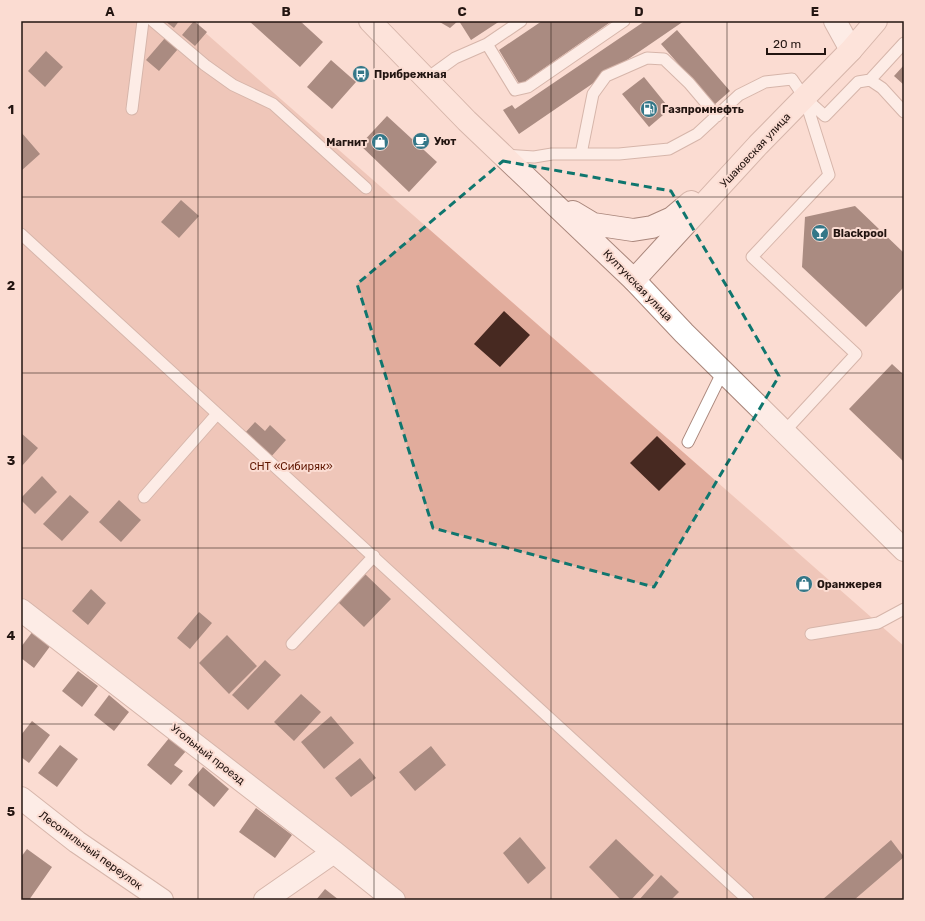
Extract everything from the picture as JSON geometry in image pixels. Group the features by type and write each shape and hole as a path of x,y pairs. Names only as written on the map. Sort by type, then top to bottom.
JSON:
{"main road":[{"name":"Култукская улица","path":"370,21 467,121 634,280"},
{"name":"Ушаковская улица","path":"634,280 758,145 852,50 876,21"},
{"path":"547,196 594,224 633,230 652,227 672,218 694,200 726,168 758,145"}],"street":[{"path":"835,21 852,50"},
{"name":"Култукская улица","path":"634,280 722,371 904,550"},
{"name":"Угольный проезд","path":"21,610 394,900"},
{"name":"Лесопильный переулок","path":"21,798 77,842 162,900"},
{"path":"265,900 334,852"}],"lane":[{"path":"132,109 143,21"},
{"path":"154,21 205,65 233,85 273,104 366,188"},
{"path":"426,79 455,58 487,44 521,21"},
{"path":"487,44 515,90 528,87 624,21"},
{"path":"503,155 534,157 552,154 619,154 669,149 697,134 739,95 765,82 792,79 804,97 825,116 858,82 870,80 904,43"},
{"path":"581,154 593,94 606,76 647,58 664,59 689,83 717,116"},
{"path":"870,80 882,88 904,112"},
{"path":"784,432 856,354 752,257 829,176 804,97"},
{"path":"21,234 748,900"},
{"path":"688,442 722,371"},
{"path":"144,497 217,414"},
{"path":"292,644 374,556"},
{"path":"811,634 878,623 904,610"}],"highlighted area":[{"path":"503,161 671,191 779,376 654,587 433,528 357,284"}],"green space":[{"name":"СНТ «Сибиряк»","path":"21,21 192,21 904,646 904,900 408,900 341,846 21,597"}],"building":[{"path":"165,21 179,21 174,28"},
{"path":"194,21 207,32 195,46 182,35"},
{"path":"249,21 300,21 323,42 300,67"},
{"path":"438,21 458,21 450,28"},
{"path":"459,21 500,21 471,40"},
{"path":"542,21 612,21 520,85 499,50"},
{"path":"645,21 684,21 519,134 503,110 512,105 515,109"},
{"path":"677,30 730,91 714,105 661,44"},
{"path":"165,38 178,49 159,71 146,60"},
{"path":"46,51 63,67 45,87 28,71"},
{"path":"331,60 356,82 332,109 307,87"},
{"path":"904,65 904,85 894,76"},
{"path":"644,77 670,109 649,127 622,94"},
{"path":"387,116 437,162 409,192 360,145"},
{"path":"21,132 40,154 21,171"},
{"path":"181,200 199,216 179,238 161,222"},
{"path":"855,206 904,253 904,287 866,327 802,267 805,217"},
{"path":"504,311 530,335 500,367 474,344"},
{"path":"892,364 904,375 904,462 849,409"},
{"path":"255,422 265,431 270,425 286,440 270,458 244,434"},
{"path":"21,433 38,448 21,467"},
{"path":"657,436 686,464 659,491 630,463"},
{"path":"42,476 57,492 35,514 21,500 21,498"},
{"path":"70,495 89,512 62,541 43,524"},
{"path":"119,500 141,520 121,542 99,522"},
{"path":"365,574 391,599 364,627 338,602"},
{"path":"91,589 106,603 88,625 72,611"},
{"path":"199,612 212,623 190,649 177,638"},
{"path":"33,631 51,645 34,668 21,658 21,647"},
{"path":"227,635 257,666 229,694 199,663"},
{"path":"265,660 281,675 248,710 232,695"},
{"path":"78,671 98,686 82,707 62,691"},
{"path":"301,694 321,712 294,741 274,722"},
{"path":"109,695 129,712 114,731 94,715"},
{"path":"331,716 354,743 324,769 301,742"},
{"path":"32,721 50,735 29,763 21,757 21,735"},
{"path":"170,737 186,751 174,765 183,771 171,785 147,765"},
{"path":"60,745 78,759 57,787 38,773"},
{"path":"431,746 446,765 415,791 399,772"},
{"path":"360,758 376,778 351,797 335,778"},
{"path":"203,767 229,789 214,807 188,785"},
{"path":"256,808 292,835 275,858 239,832"},
{"path":"520,837 546,868 528,884 503,853"},
{"path":"616,839 654,875 631,900 621,900 589,867"},
{"path":"891,840 904,857 854,900 822,900"},
{"path":"27,849 52,867 29,900 21,900 21,857"},
{"path":"661,875 679,892 671,900 639,900"},
{"path":"325,889 339,900 316,900"}],"place":[{"name":"Прибрежная","path":"361,74"},
{"name":"Газпромнефть","path":"649,109"},
{"name":"Уют","path":"421,141"},
{"name":"Магнит","path":"380,142"},
{"name":"Blackpool","path":"820,233"},
{"name":"Оранжерея","path":"804,584"}]}
